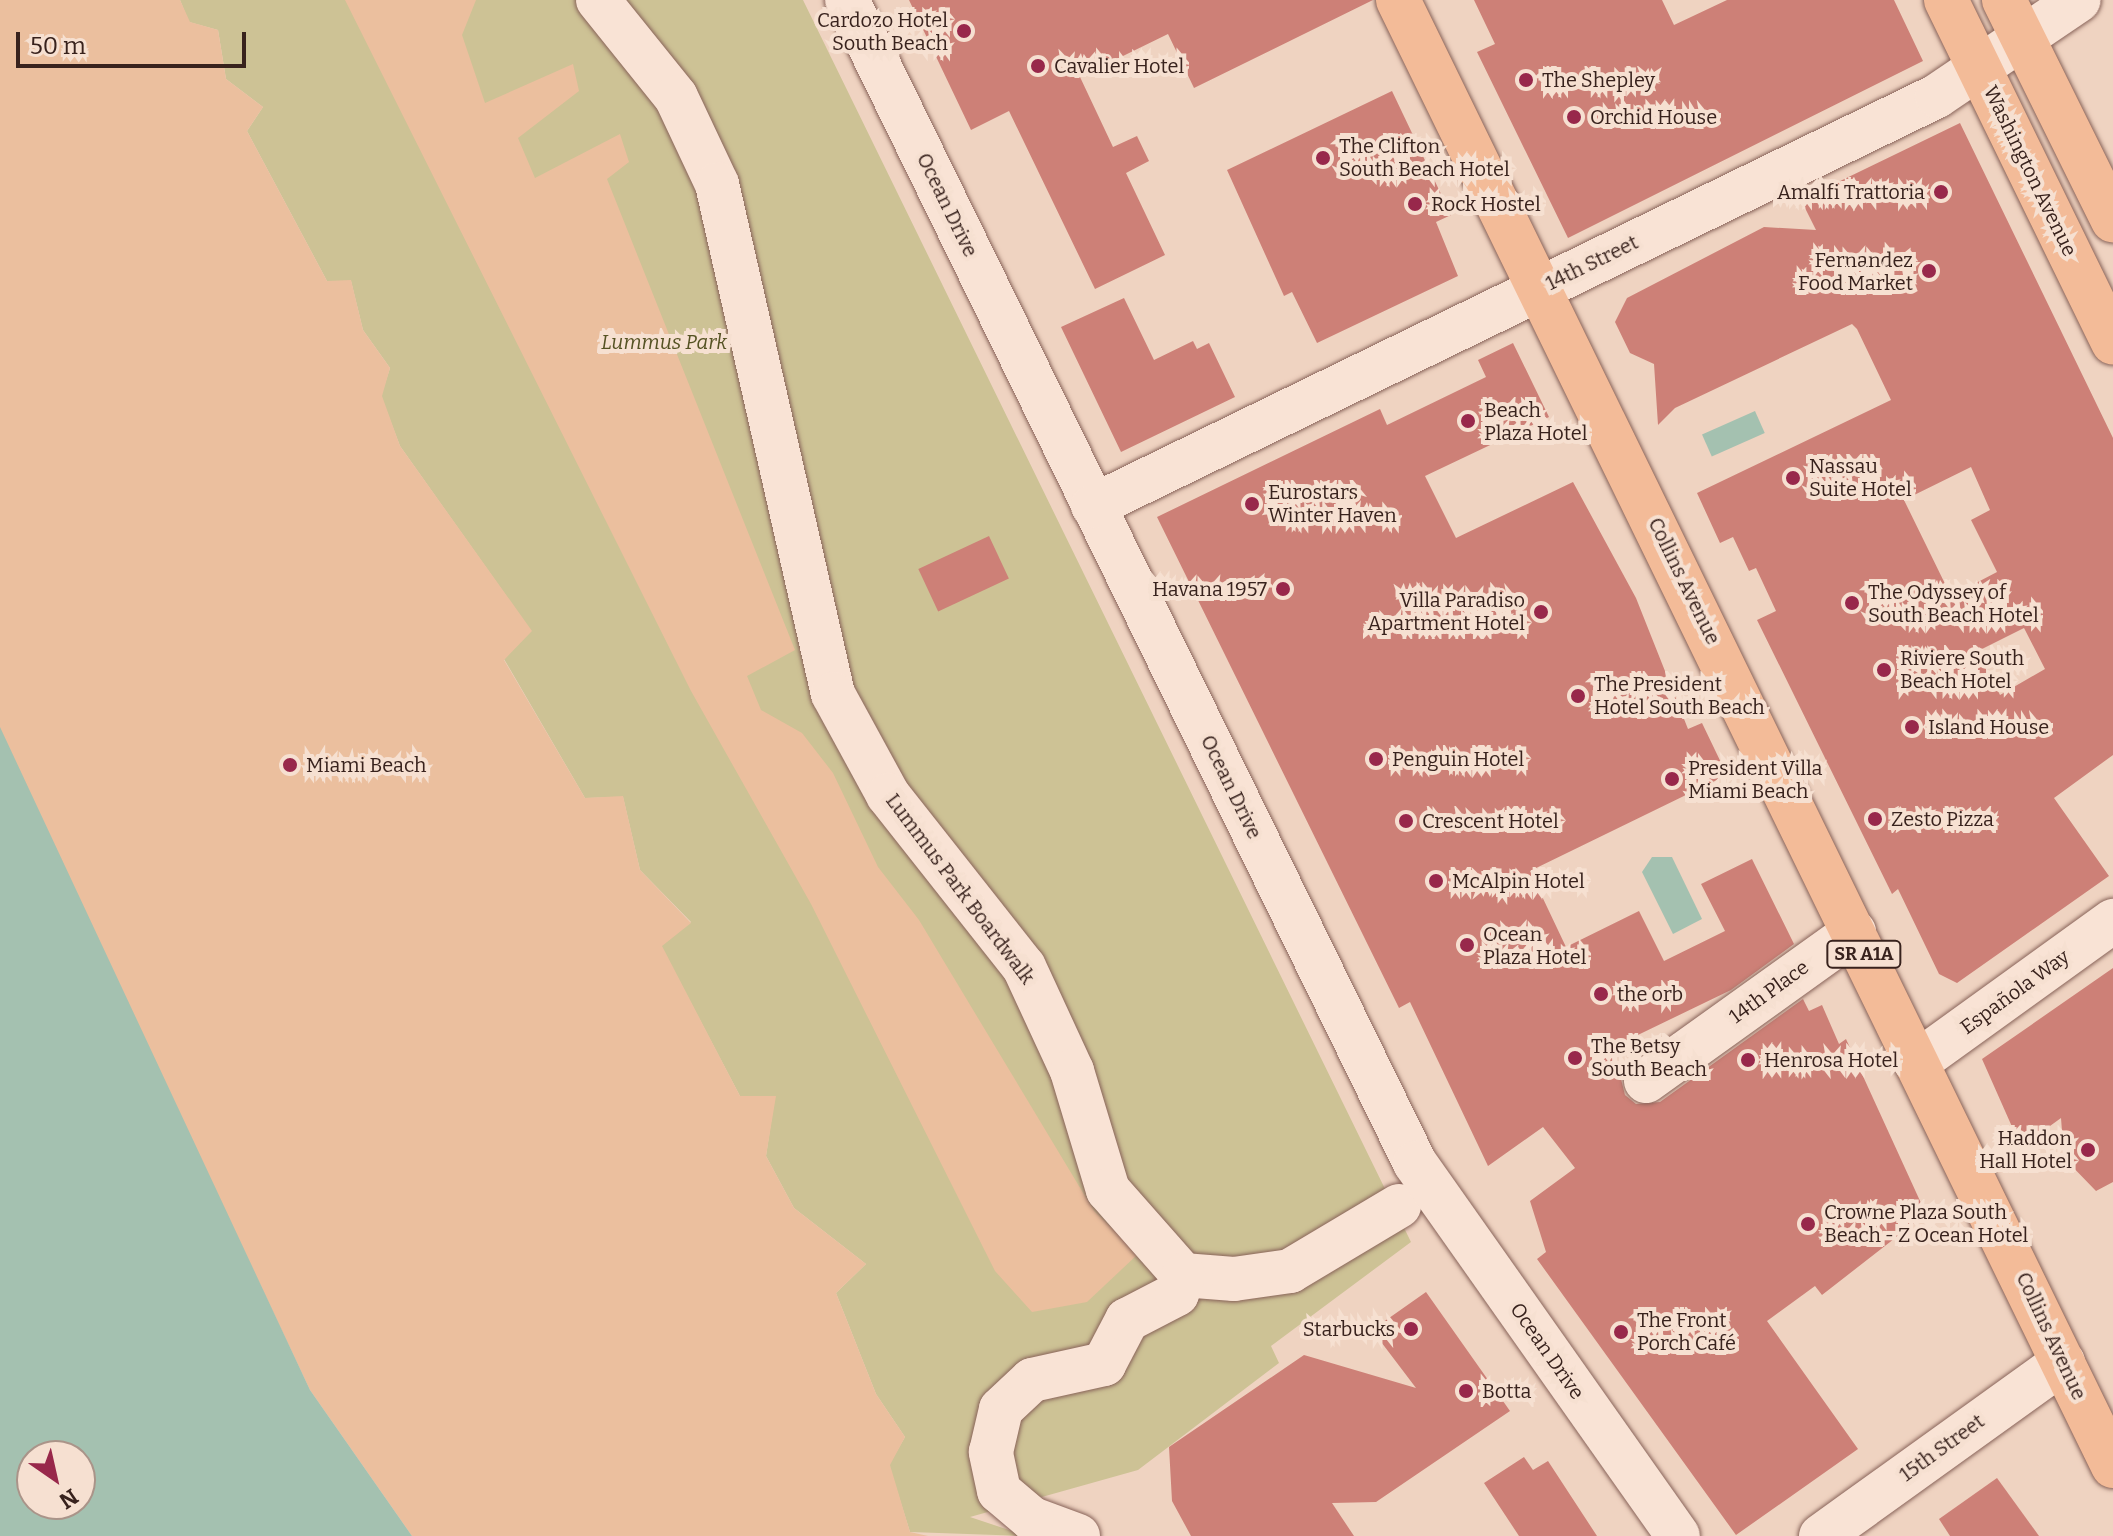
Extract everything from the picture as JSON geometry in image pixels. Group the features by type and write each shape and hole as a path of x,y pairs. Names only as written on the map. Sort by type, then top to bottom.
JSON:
{"main road":[{"name":"Collins Avenue","path":"1398,0 2113,1466"},
{"name":"Washington Avenue","path":"1946,0 2113,342"},
{"path":"2004,0 2113,221"}],"street":[{"name":"Lummus Park Boardwalk","path":"598,0 676,97 717,184 833,694 888,795 1024,967 1072,1071 1108,1190 1183,1275"},
{"name":"Ocean Drive","path":"847,0 1415,1163 1678,1536"},
{"name":"14th Street","path":"1093,506 1980,69 2079,0"},
{"name":"Española Way","path":"1916,1063 2113,921"},
{"name":"14th Place","path":"1646,1081 1854,932"},
{"path":"1078,1536 1032,1519 999,1491 991,1452 1001,1409 1032,1380 1104,1364 1127,1320 1177,1294 1183,1275 1234,1279 1290,1271 1399,1206"},
{"name":"15th Street","path":"1821,1536 2063,1362"}],"green space":[{"name":"Lummus Park","path":"180,0 803,0 1411,1242 1271,1346 1279,1363 1138,1470 970,1517 1027,1536 910,1532 889,1465 905,1437 876,1394 836,1293 866,1264 794,1208 766,1156 775,1096 740,1096 661,946 691,922 640,870 623,797 585,798 504,659 531,631 400,446 381,396 390,368 363,330 351,281 327,281 247,131 263,107 226,79 218,30 189,22"}],"sand":[{"name":"Miami Beach","path":"0,0 180,0 190,22 218,30 226,79 263,107 247,131 327,281 351,280 363,330 390,368 382,396 400,446 532,631 504,660 585,798 623,796 640,870 691,923 662,946 740,1096 776,1096 766,1156 794,1208 866,1264 836,1293 876,1394 905,1437 890,1465 910,1532 928,1536 412,1536 310,1390 0,734"},
{"path":"345,0 476,0 462,35 485,103 573,64 579,91 518,138 535,178 620,134 629,162 607,179 795,650 747,676 761,710 802,733 833,773 878,867 919,920 1094,1211 1138,1254 1087,1302 1032,1312 995,1271 811,904 691,691"}],"shaded area":[{"path":"1755,411 1765,433 1712,457 1702,435"},
{"path":"0,727 310,1390 412,1536 0,1536"},
{"path":"1652,857 1672,857 1702,919 1673,934 1642,872"}],"building":[{"path":"909,0 1373,0 1194,88 1168,34 1080,77 1113,147 1137,136 1149,161 1126,173 1165,255 1095,289 1009,111 971,130"},
{"path":"1474,0 1662,0 1674,25 1727,0 1894,0 1923,61 1568,238 1477,52 1495,44"},
{"path":"1392,91 1451,215 1436,222 1458,276 1317,343 1292,292 1284,296 1227,170"},
{"path":"1960,123 2113,438 2113,755 2054,798 2109,876 1957,983 1939,974 1898,889 1892,894 1757,620 1776,611 1756,568 1749,571 1733,537 1720,543 1697,493 1891,400 1857,329 1852,324 1675,408 1658,425 1654,364 1630,353 1615,322 1627,298 1764,227 1816,230 1801,200","holes":["1971,467 1990,510 1971,520 1997,572 1951,596 1904,500","2024,628 2045,669 2000,695 1978,651"]},
{"path":"1124,298 1154,360 1193,341 1197,349 1209,343 1235,397 1121,452 1061,327"},
{"path":"1513,343 1549,417 1425,476 1456,538 1573,482 1636,598 1688,729 1702,723 1727,775 1530,871 1566,947 1639,911 1664,961 1725,931 1701,884 1752,859 1794,944 1731,990 1613,1047 1625,1095 1636,1104 1660,1102 1803,999 1809,1011 1822,1005 1839,1044 1846,1039 1926,1214 1822,1295 1815,1286 1767,1321 1858,1449 1736,1535 1537,1259 1546,1252 1530,1201 1575,1168 1543,1127 1488,1166 1410,1002 1399,1008 1157,517 1380,409 1387,425 1486,377 1478,360"},
{"path":"989,536 1009,579 938,612 918,569"},
{"path":"2113,968 2113,1182 2096,1191 2064,1158 2061,1118 2021,1147 1982,1059"},
{"path":"1426,1292 1510,1411 1376,1502 1332,1503 1354,1536 1191,1536 1172,1501 1169,1447 1304,1355 1416,1388 1372,1330"},
{"path":"1524,1457 1533,1470 1548,1461 1597,1536 1519,1536 1484,1483"},
{"path":"1997,1478 2039,1536 1950,1536 1939,1519"}],"place":[{"name":"Cardozo Hotel South Beach","path":"964,31"},
{"name":"Cavalier Hotel","path":"1038,66"},
{"name":"The Shepley","path":"1526,80"},
{"name":"Orchid House","path":"1574,117"},
{"name":"The Clifton South Beach Hotel","path":"1323,158"},
{"name":"Amalfi Trattoria","path":"1941,192"},
{"name":"Rock Hostel","path":"1415,204"},
{"name":"Fernandez Food Market","path":"1929,271"},
{"name":"Beach Plaza Hotel","path":"1468,421"},
{"name":"Nassau Suite Hotel","path":"1793,478"},
{"name":"Eurostars Winter Haven","path":"1252,504"},
{"name":"Havana 1957","path":"1283,589"},
{"name":"The Odyssey of South Beach Hotel","path":"1852,603"},
{"name":"Villa Paradiso Apartment Hotel","path":"1541,612"},
{"name":"Riviere South Beach Hotel","path":"1884,670"},
{"name":"The President Hotel South Beach","path":"1578,696"},
{"name":"Island House","path":"1912,727"},
{"name":"Penguin Hotel","path":"1376,759"},
{"name":"Miami Beach","path":"290,765"},
{"name":"President Villa Miami Beach","path":"1672,779"},
{"name":"Zesto Pizza","path":"1875,819"},
{"name":"Crescent Hotel","path":"1406,821"},
{"name":"McAlpin Hotel","path":"1436,881"},
{"name":"Ocean Plaza Hotel","path":"1467,945"},
{"name":"the orb","path":"1601,994"},
{"name":"The Betsy South Beach","path":"1575,1058"},
{"name":"Henrosa Hotel","path":"1748,1060"},
{"name":"Haddon Hall Hotel","path":"2088,1150"},
{"name":"Crowne Plaza South Beach - Z Ocean Hotel","path":"1808,1224"},
{"name":"Starbucks","path":"1411,1329"},
{"name":"The Front Porch Café","path":"1621,1332"},
{"name":"Botta","path":"1466,1391"}]}
